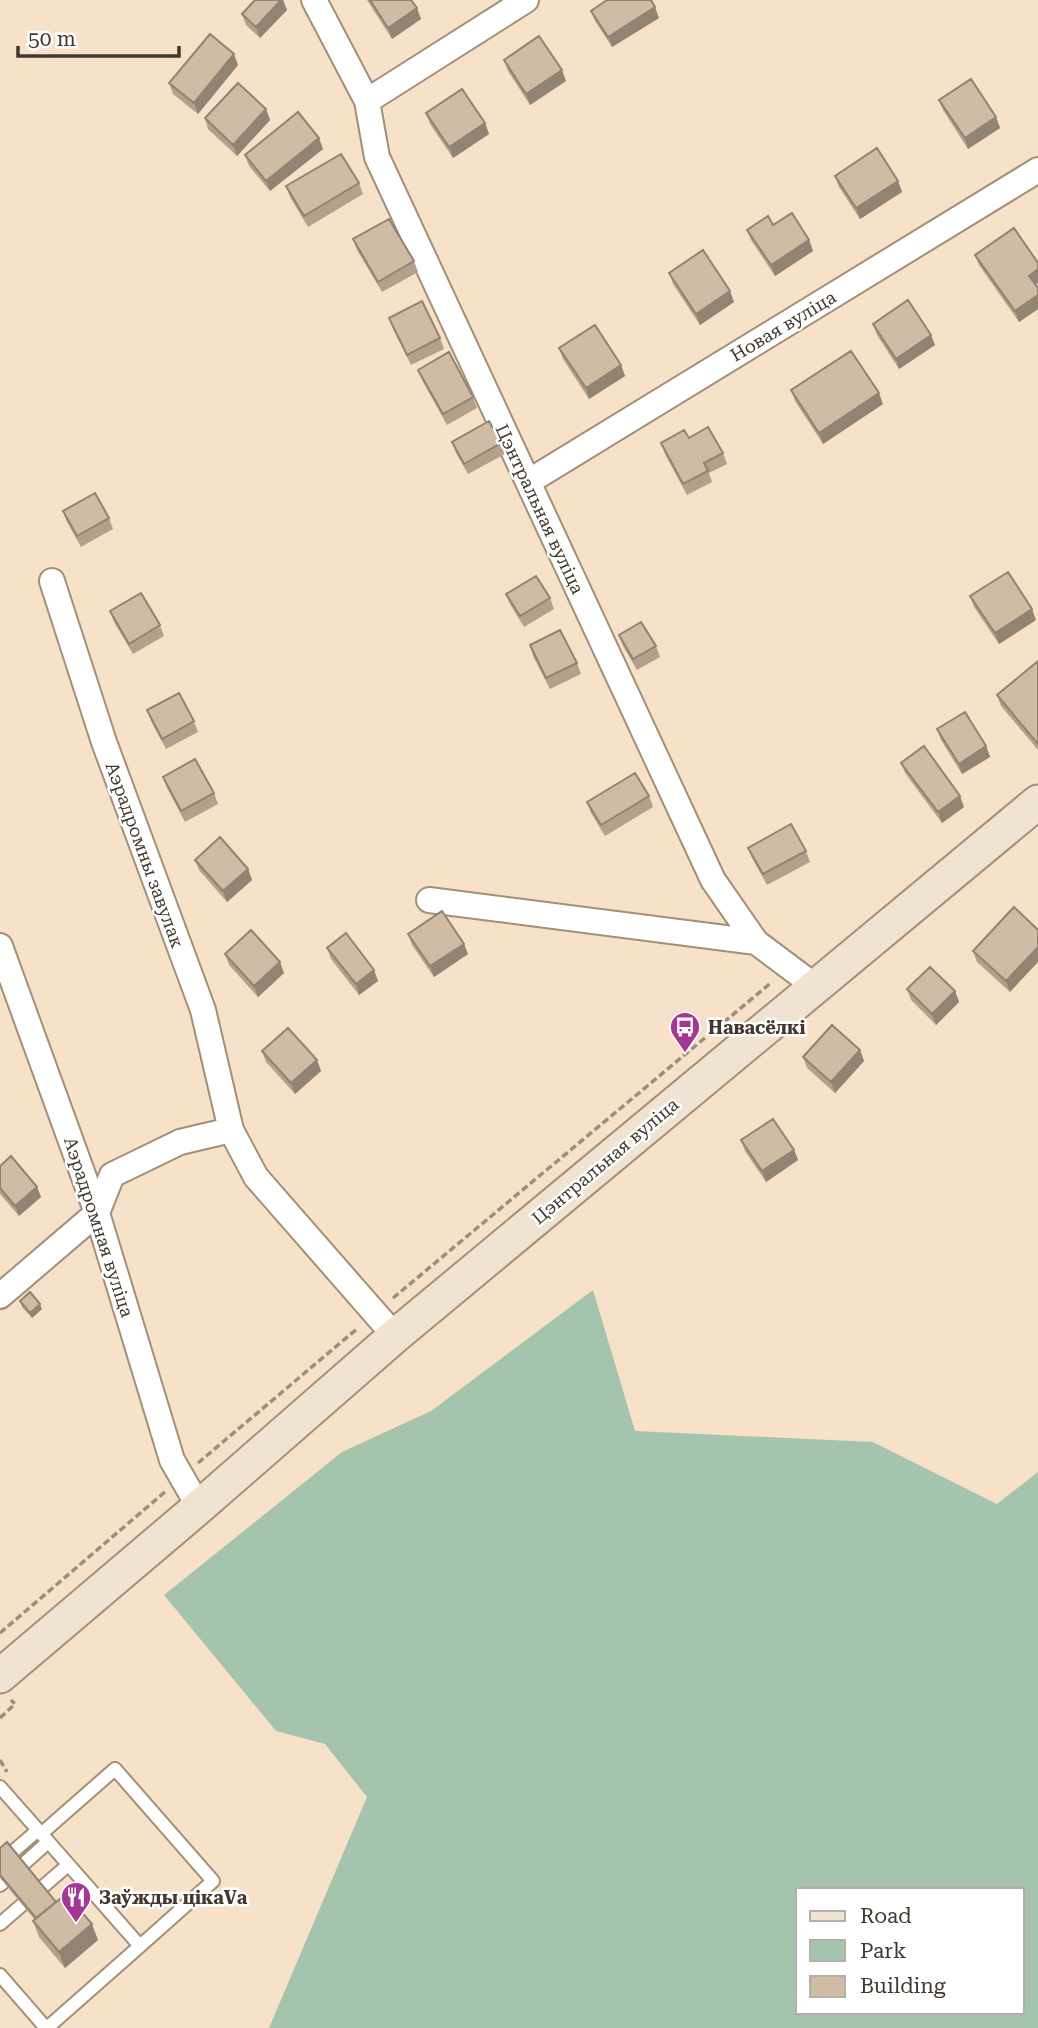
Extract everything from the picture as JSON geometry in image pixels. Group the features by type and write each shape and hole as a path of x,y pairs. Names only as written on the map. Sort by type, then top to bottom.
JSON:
{"main road":[{"name":"Цэнтральная вуліца","path":"0,1676 395,1336 1038,802"}],"street":[{"name":"Цэнтральная вуліца","path":"314,0 367,101 377,157 713,880 756,943 816,987"},
{"path":"367,101 526,0"},
{"name":"Новая вуліца","path":"528,482 1038,170"},
{"name":"Аэрадромны завулак","path":"52,581 104,742 203,1010 231,1130 256,1177 395,1336"},
{"path":"429,900 756,943"},
{"name":"Аэрадромная вуліца","path":"0,946 97,1213 172,1460 199,1507"},
{"path":"0,1296 97,1213 112,1175 180,1142 231,1130"}],"lane":[{"path":"0,1885 42,1835 115,1769 213,1881 46,2028 0,1975"},
{"path":"0,1787 139,1946"},
{"path":"0,1863 42,1835"},
{"path":"0,1924 68,1865"}],"path":[{"path":"0,1760 12,1777"}],"green space":[{"path":"593,1290 635,1431 873,1442 997,1504 1038,1472 1038,2028 269,2028 367,1797 325,1744 276,1731 164,1595 342,1452 431,1411"}],"building":[{"path":"255,0 281,0 256,27 242,14"},
{"path":"370,0 411,0 417,8 388,28"},
{"path":"607,0 651,0 655,7 608,37 591,11"},
{"path":"210,34 234,54 194,103 169,83"},
{"path":"539,36 562,70 526,94 504,60"},
{"path":"971,79 996,117 965,138 939,100"},
{"path":"238,83 266,109 233,145 205,118"},
{"path":"462,89 485,123 449,147 426,113"},
{"path":"298,112 319,138 266,181 245,155"},
{"path":"877,148 898,181 856,208 835,176"},
{"path":"341,154 359,183 304,216 286,186"},
{"path":"792,213 809,240 771,265 747,230 768,216 773,225"},
{"path":"389,219 414,261 378,282 353,239"},
{"path":"1014,228 1038,263 1038,269 1029,276 1038,288 1038,295 1015,311 975,255"},
{"path":"703,250 730,291 696,314 669,273"},
{"path":"908,300 931,335 896,359 873,324"},
{"path":"422,301 440,338 407,355 389,318"},
{"path":"595,325 621,365 586,388 559,348"},
{"path":"851,351 879,393 819,433 791,390"},
{"path":"449,352 473,397 443,414 418,370"},
{"path":"489,421 501,443 464,464 452,442"},
{"path":"708,427 723,453 704,463 708,471 683,484 661,443 684,430 689,438"},
{"path":"95,493 109,518 77,536 63,511"},
{"path":"1008,572 1032,609 995,633 970,596"},
{"path":"536,576 550,598 520,616 506,594"},
{"path":"141,593 160,625 129,644 110,611"},
{"path":"641,622 656,646 633,659 619,635"},
{"path":"560,630 577,663 546,678 530,645"},
{"path":"1038,661 1038,744 997,695"},
{"path":"179,693 194,721 162,739 147,710"},
{"path":"965,712 986,746 959,764 937,729"},
{"path":"924,746 960,796 938,812 901,763"},
{"path":"195,759 214,793 181,811 163,777"},
{"path":"635,773 649,796 601,825 587,802"},
{"path":"791,824 806,851 763,874 748,848"},
{"path":"220,837 248,869 223,891 195,860"},
{"path":"1014,907 1038,930 1038,947 1006,981 973,951"},
{"path":"442,911 464,944 430,966 408,934"},
{"path":"251,930 280,962 254,986 225,954"},
{"path":"346,933 374,970 356,984 327,948"},
{"path":"930,967 955,991 932,1014 907,989"},
{"path":"832,1025 860,1050 831,1082 803,1057"},
{"path":"288,1028 317,1060 291,1083 262,1051"},
{"path":"773,1119 794,1150 762,1171 741,1140"},
{"path":"11,1156 37,1187 15,1206 0,1188 0,1166"},
{"path":"30,1292 40,1304 30,1313 20,1301"},
{"path":"7,1842 56,1902 36,1918 0,1875 0,1848"},
{"path":"66,1894 92,1924 59,1952 33,1921"}],"place":[{"name":"Навасёлкі","path":"685,1054"},
{"name":"Заўжды цікаVа","path":"76,1924"}]}
